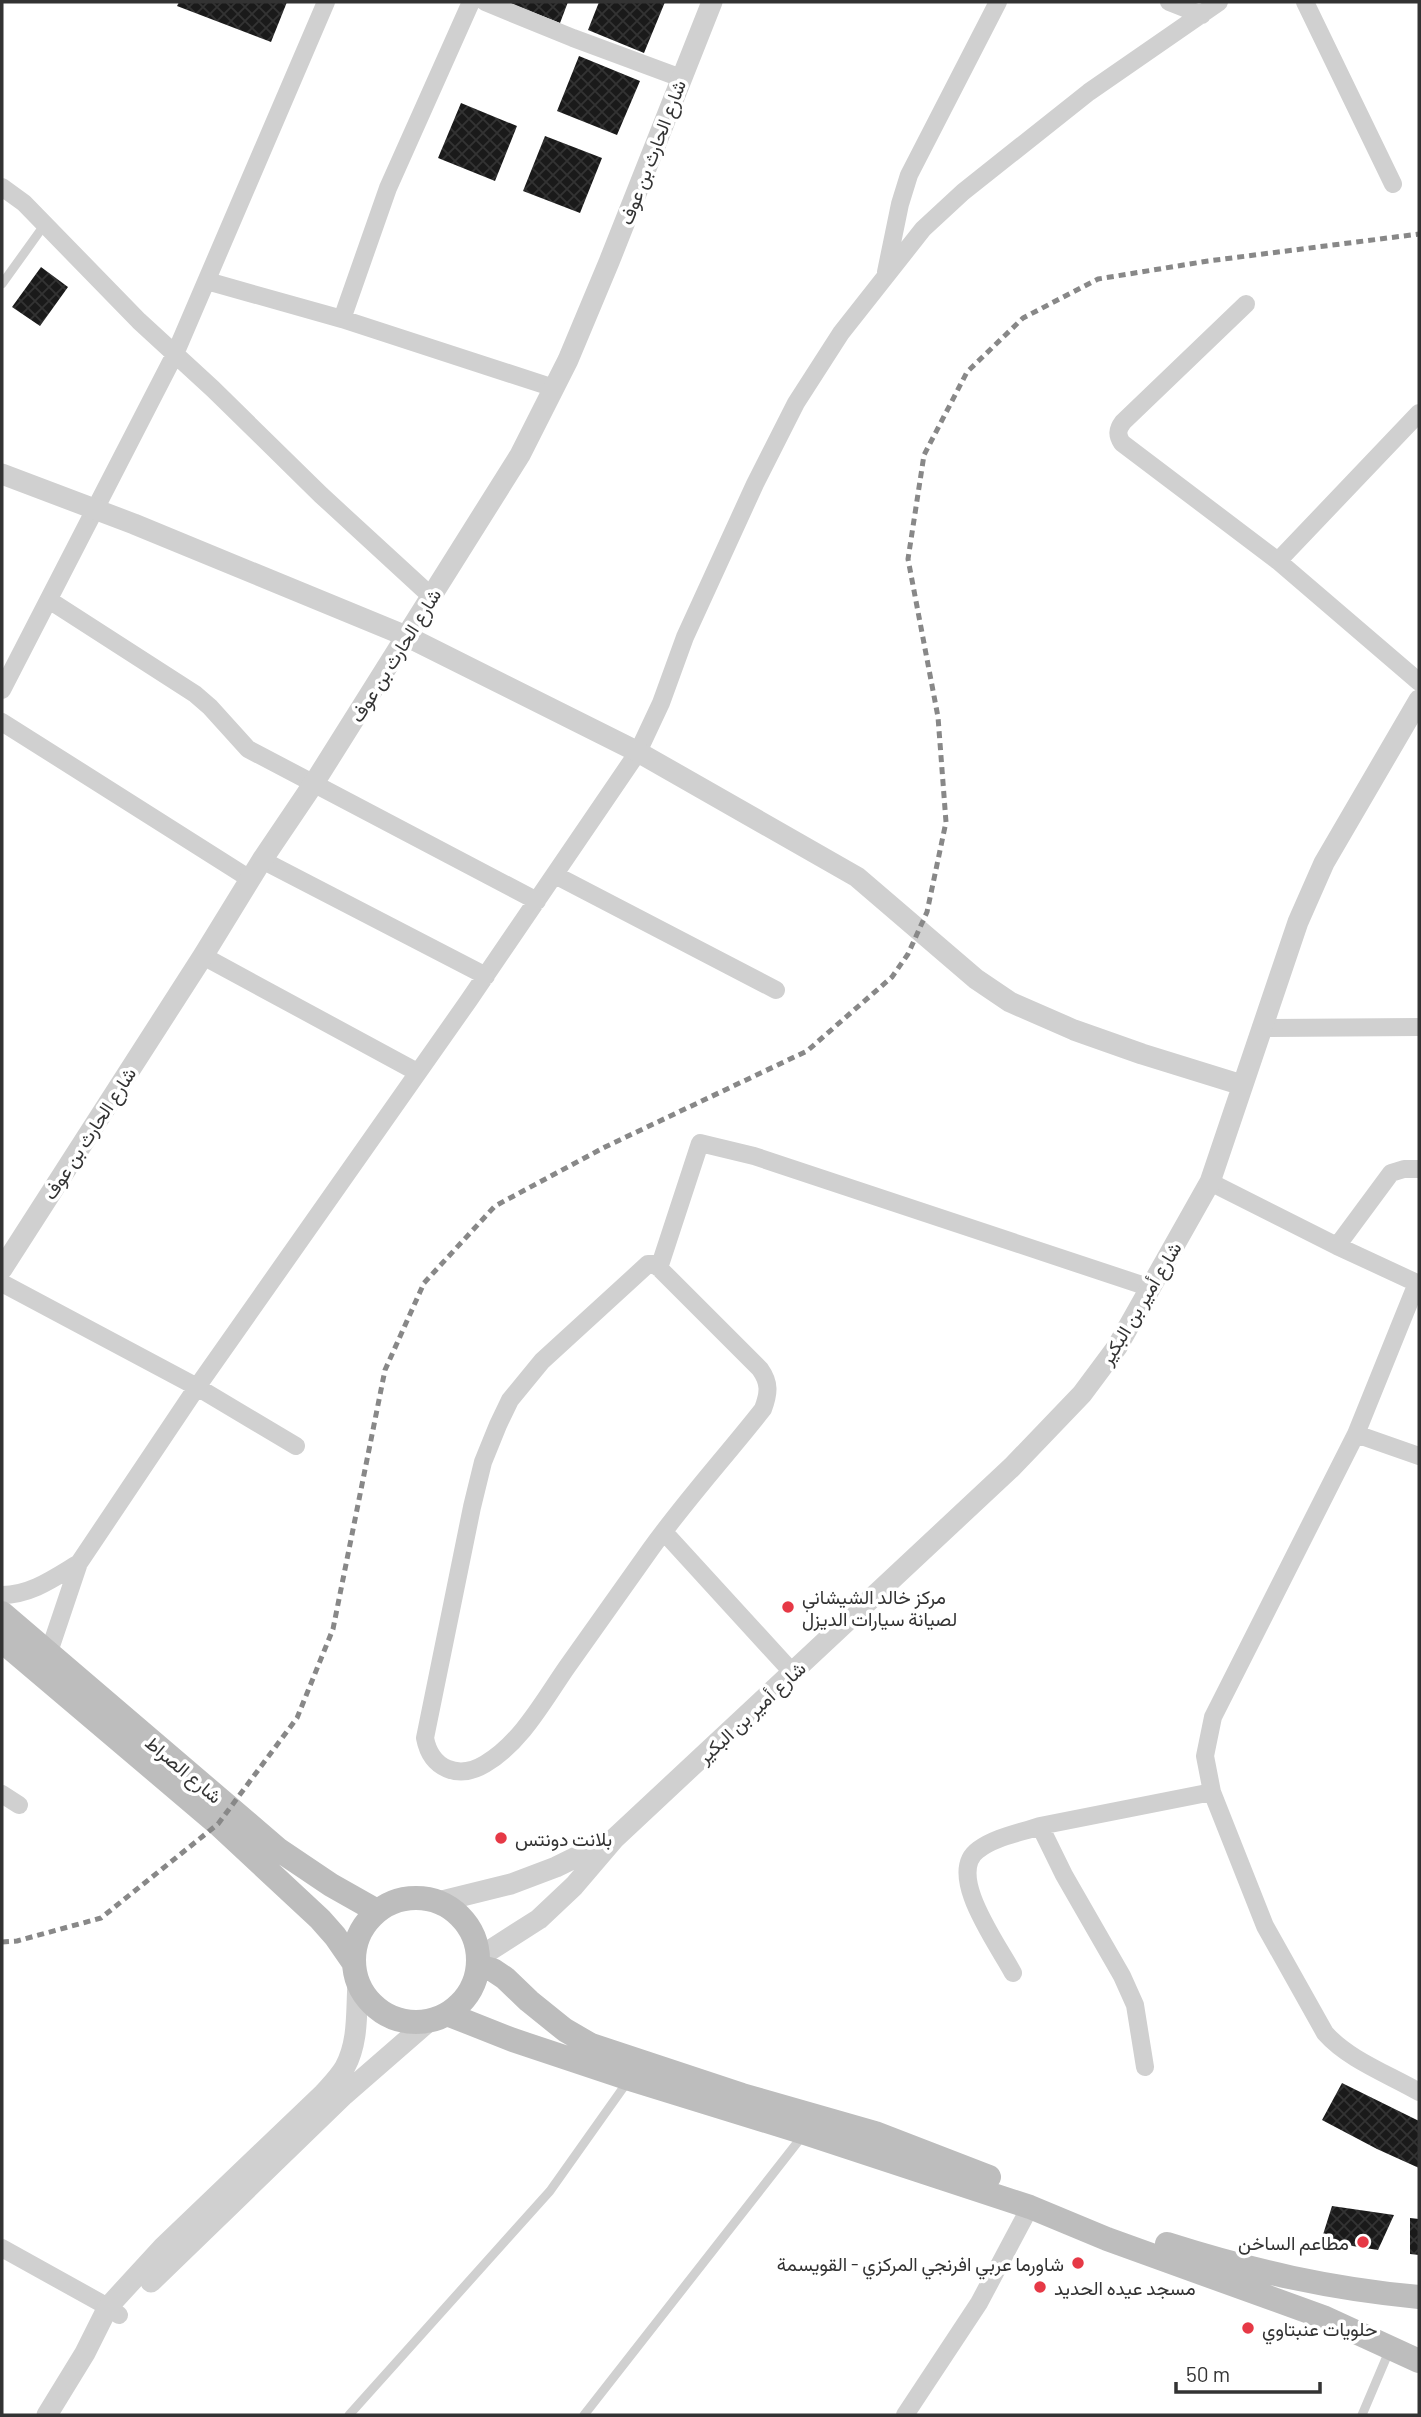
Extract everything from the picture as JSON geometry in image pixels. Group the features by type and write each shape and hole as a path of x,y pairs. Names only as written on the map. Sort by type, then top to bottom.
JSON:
{"main road":[{"name":"شارع الصراط","path":"2,1613 279,1850 331,1885 377,1911"},
{"name":"شارع الصراط","path":"2,1641 218,1824 320,1919 335,1936 356,1973"},
{"path":"438,2017 462,2002 473,1985 478,1962 470,1928 456,1912 438,1902 417,1898 396,1901 377,1911 364,1925 356,1943 356,1973 369,2002 387,2015 407,2021 438,2017 1030,2207 1107,2239 1358,2332 1419,2361"},
{"path":"478,1962 505,1978 528,2001 565,2030 591,2045 742,2095 874,2133 1152,2239 1322,2285 1419,2297"},
{"path":"1358,2332 1348,2315 1351,2304 1359,2296 1369,2292"}],"street":[{"path":"2,690 175,354 326,2"},
{"path":"342,319 388,188 471,2"},
{"path":"485,2 681,78"},
{"name":"شارع الحارث بن عوف","path":"2,1269 262,860 314,783 520,455 568,360 712,2"},
{"path":"886,276 900,204 909,175 998,2"},
{"path":"1169,2 1202,15"},
{"path":"48,1655 79,1563 197,1387 486,976 638,752 661,703 685,637 755,484 796,403 841,334 923,229 963,192 1088,92 1219,2"},
{"path":"1305,2 1393,184"},
{"path":"2,187 45,224 96,279 321,495 432,597"},
{"path":"207,281 342,319 554,388"},
{"path":"1246,304 1123,422 1118,429 1118,436 1122,443 1278,561 1419,681"},
{"path":"1278,561 1419,413"},
{"path":"2,474 134,524 407,636 638,752 857,877 976,979 1010,1002 1074,1030 1242,1084"},
{"path":"49,600 195,694 248,749 537,901"},
{"name":"شارع أمير بن البكير","path":"478,1962 539,1919 574,1886 615,1838 1012,1467 1082,1394 1117,1347 1210,1182 1298,922 1324,863 1419,700"},
{"path":"2,722 250,880"},
{"path":"262,860 486,976"},
{"path":"555,875 776,990"},
{"path":"203,956 417,1072"},
{"path":"1261,1028 1419,1027"},
{"path":"659,1268 700,1143 754,1156 1151,1288"},
{"path":"1336,1246 1391,1173 1404,1168 1419,1169"},
{"path":"1210,1182 1336,1246 1418,1283 1356,1434 1213,1717 1205,1756 1212,1792 1265,1926 1325,2032 1334,2043 1348,2052 1419,2092"},
{"path":"2,1238 25,1233"},
{"path":"648,1264 659,1268 760,1369 768,1386 764,1409 664,1532 529,1721 503,1750 485,1764 470,1769 453,1772 436,1762 428,1751 425,1738 428,1716 452,1614 472,1507 493,1435 510,1400 524,1380 648,1264"},
{"path":"2,1283 197,1387 296,1446"},
{"path":"1356,1434 1419,1455"},
{"path":"664,1532 793,1673"},
{"path":"2,1595 19,1594 38,1588 79,1563"},
{"path":"1013,1973 976,1907 968,1884 967,1864 976,1851 991,1842 1040,1826 1212,1792"},
{"path":"2,1794 19,1805"},
{"path":"1040,1826 1064,1875 1122,1976 1135,2006 1145,2067"},
{"name":"شارع أمير بن البكير","path":"438,1902 511,1884 556,1867 615,1838"},
{"path":"47,2415 114,2311 163,2248 324,2094 344,2068 355,2035 356,1973"},
{"path":"114,2311 365,2077 438,2017"},
{"path":"905,2415 979,2303 1030,2207"},
{"path":"2,2248 114,2311"}],"lane":[{"path":"2,284 45,224"},
{"path":"349,2415 550,2190 630,2079"},
{"path":"584,2415 805,2133"},
{"path":"1362,2415 1391,2348"}],"building":[{"path":"179,2 287,2 271,42 177,6"},
{"path":"507,2 568,2 560,23"},
{"path":"599,2 665,2 644,53 588,30"},
{"path":"579,56 640,81 617,135 557,111"},
{"path":"461,103 517,126 495,181 438,158"},
{"path":"545,136 602,158 580,213 523,191"},
{"path":"41,267 68,287 40,326 12,307"},
{"path":"1342,2083 1419,2121 1419,2168 1322,2120"},
{"path":"1332,2206 1394,2215 1378,2250 1321,2241"},
{"path":"1410,2218 1419,2219 1419,2255 1410,2254"}],"railway":[{"path":"2,1942 17,1941 101,1918 218,1824 297,1718 333,1629 385,1370 424,1283 495,1206 605,1147 807,1051 892,977 908,954 927,912 946,822 938,717 908,559 924,455 967,372 1023,318 1098,279 1208,261 1419,234"}],"place":[{"name":"مركز خالد الشيشاني لصيانة سيارات الديزل","path":"788,1607"},
{"name":"بلانت دونتس","path":"501,1838"},
{"name":"مطاعم الساخن","path":"1363,2242"},
{"name":"شاورما عربي افرنجي المركزي - القويسمة","path":"1078,2263"},
{"name":"مسجد عيده الحديد","path":"1040,2287"},
{"name":"حلويات عنبتاوي","path":"1248,2328"}]}
